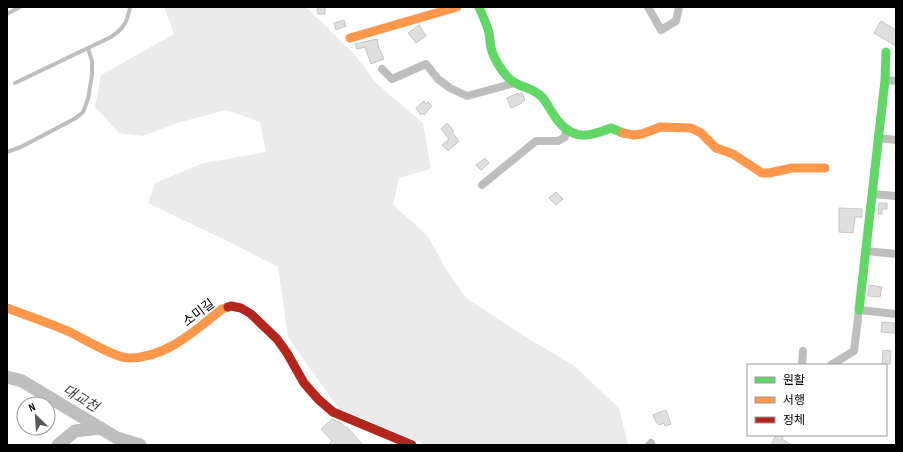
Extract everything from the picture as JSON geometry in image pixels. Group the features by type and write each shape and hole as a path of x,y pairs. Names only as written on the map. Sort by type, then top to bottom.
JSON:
{"street":[{"path":"350,38 457,7"},
{"path":"479,7 489,33 490,47 503,70 515,83 537,92 566,129 576,136 585,136 611,128 625,134 634,135 642,134 660,127 692,128 701,133 716,148 733,154 762,173 792,168 825,168"},
{"path":"648,7 661,30 676,21 679,7"},
{"path":"833,364 854,351 879,138 885,80 886,52"},
{"path":"382,69 392,80 426,64 438,79 450,88 467,96 515,83"},
{"path":"885,80 896,82"},
{"path":"482,185 536,141 558,141 565,137 566,129"},
{"path":"879,138 896,140"},
{"path":"873,194 896,196"},
{"path":"866,251 896,254"},
{"name":"소미길","path":"7,308 69,332 117,355 128,358 153,354 171,347 187,337 222,308 231,306 241,308 250,314 277,339 287,353 304,383 318,399 333,412 412,445"},
{"path":"859,310 896,314"},
{"path":"802,351 802,364"}],"lane":[{"path":"7,14 20,7"},
{"path":"15,83 111,37 122,29 126,22 130,7"},
{"path":"7,152 21,147 76,118 83,112 88,99 92,75 92,61 88,48"}],"shaded area":[{"path":"164,7 306,7 355,55 376,83 423,123 431,169 399,178 393,205 427,235 446,269 466,298 524,336 573,365 619,408 628,445 426,445 338,408 288,337 278,267 148,203 155,183 204,163 266,152 260,122 226,110 177,123 143,136 119,133 95,107 101,75 174,34"}],"building":[{"path":"317,7 325,7 325,14 318,14"},
{"path":"344,20 346,26 336,30 334,23"},
{"path":"881,21 896,30 896,46 874,33"},
{"path":"419,25 426,36 416,43 408,33"},
{"path":"377,39 384,59 371,64 365,47 357,49 355,44"},
{"path":"518,93 518,95 522,93 525,100 511,108 507,98"},
{"path":"424,101 426,104 428,102 432,106 424,115 423,113 421,115 416,108"},
{"path":"447,123 454,131 452,132 459,141 448,151 442,145 449,139 441,129"},
{"path":"485,158 489,163 481,170 476,165"},
{"path":"556,192 563,199 556,205 549,198"},
{"path":"879,203 887,203 887,209 882,209 882,214 878,214"},
{"path":"839,208 862,209 862,217 855,217 853,233 839,232"},
{"path":"869,285 882,287 880,297 868,296"},
{"path":"882,322 894,323 894,326 896,326 896,333 881,332"},
{"path":"883,350 891,351 890,364 882,364"},
{"path":"666,410 671,424 665,426 664,423 659,425 653,415"},
{"path":"332,419 341,423 346,428 347,427 363,445 328,445 332,441 321,429"},
{"path":"776,436 784,436 782,439 792,445 771,445"}],"waterway":[{"name":"대교천","path":"7,377 22,381 117,438 140,445"},
{"path":"58,445 75,431 101,428"}],"traffic: fast":[{"path":"479,7 486,23 492,52 502,70 512,81 534,91 542,97 565,128 571,132 584,135 590,135 611,128 623,133"},
{"path":"859,310 885,80 886,52"}],"traffic: slow":[{"path":"350,38 457,7"},
{"path":"623,133 634,135 642,134 660,127 691,128 701,133 716,148 733,154 762,173 792,168 825,168"},
{"path":"7,308 70,332 116,355 129,358 143,357 168,348 179,342 222,309 228,307"}],"traffic: jam":[{"path":"228,307 231,306 241,308 251,314 277,339 287,353 304,383 318,399 333,412 412,445"}]}
